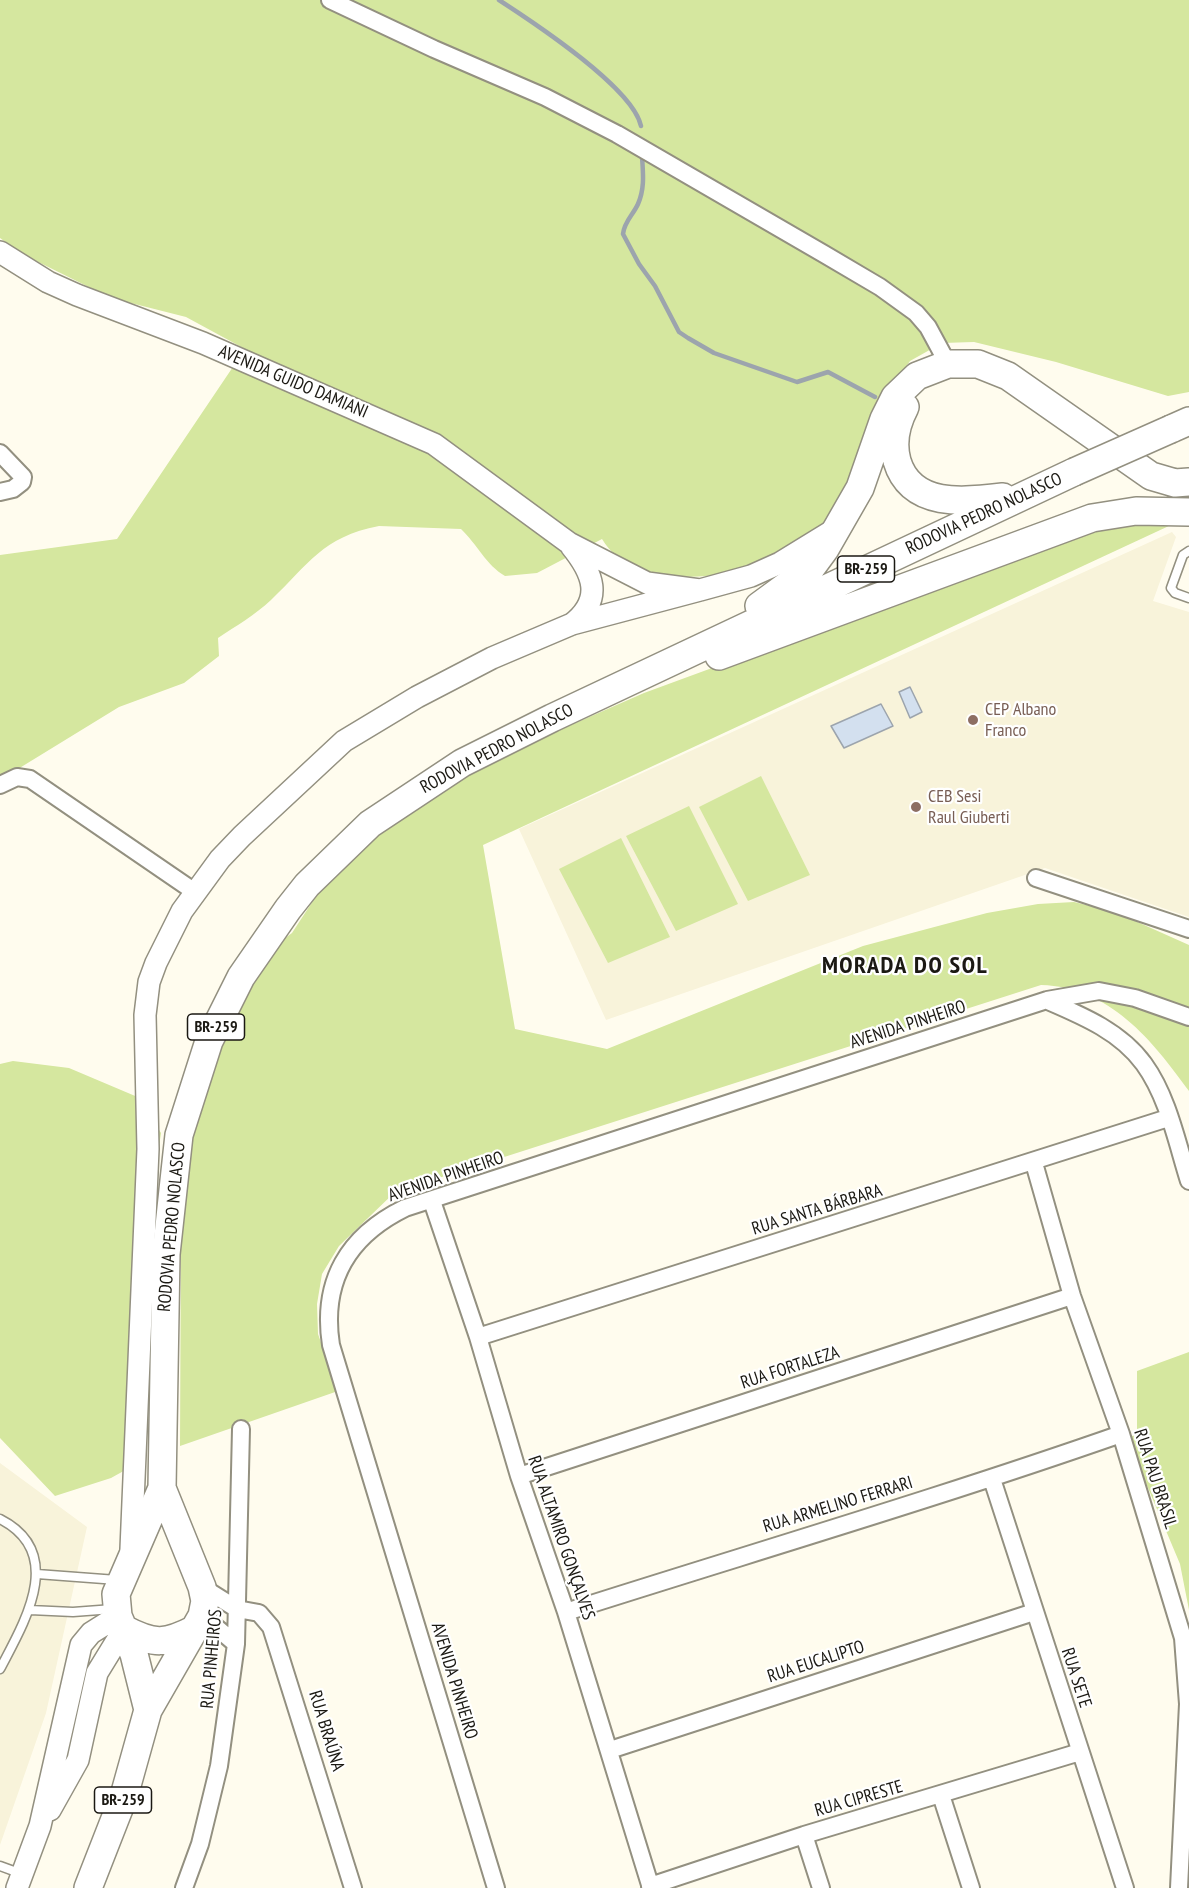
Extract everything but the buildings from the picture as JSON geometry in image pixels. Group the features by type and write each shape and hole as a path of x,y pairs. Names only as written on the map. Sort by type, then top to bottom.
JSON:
{"highway":[{"path":"706,645 811,568 860,488 884,419 896,397 918,376 948,364 978,364 1008,376 1151,476 1175,483 1189,482"},
{"path":"1025,494 974,501 950,500 930,496 909,484 902,475 895,451 900,417 909,399 924,385 942,377 961,375 979,378 1001,387 1187,511"},
{"name":"RODOVIA PEDRO NOLASCO","path":"148,1710 134,1654 119,1618 116,1594 162,1488 166,1254 179,1135 202,1061 241,977 307,885 370,824 462,763 552,718 1025,494 1180,425"},
{"path":"552,718 1072,524 1116,512 1187,511"},
{"name":"RODOVIA PEDRO NOLASCO","path":"88,1888 124,1796 148,1710 202,1616 205,1601 202,1587 162,1488"},
{"path":"126,1571 152,1547 167,1547 190,1558"},
{"path":"119,1618 149,1641 172,1641 195,1629"}],"street":[{"path":"330,0 434,50 545,96 617,134 824,254 880,287 916,313 928,327 948,364"},
{"name":"AVENIDA GUIDO DAMIANI","path":"0,252 48,282 77,295 203,343 434,444 569,543 647,583 700,590 751,576 788,558 838,527"},
{"path":"0,453 23,477 22,482 13,489 0,492"},
{"name":"AVENIDA GUIDO DAMIANI","path":"569,543 586,564 592,593 589,606 572,624"},
{"path":"126,1571 148,1149 144,1041 146,999 160,954 195,892 242,836 344,741 417,697 492,658 572,624 700,590"},
{"path":"0,785 16,777 30,779 195,892"},
{"path":"1036,878 1189,929"},
{"name":"AVENIDA PINHEIRO","path":"493,1884 329,1331 328,1314 333,1285 350,1251 372,1226 405,1208 432,1202 1047,1000 1086,993 1113,993 1152,1003 1189,1017"},
{"path":"1047,1000 1093,1021 1132,1051 1144,1064 1154,1080 1189,1181"},
{"name":"RUA SANTA BÁRBARA","path":"478,1338 1168,1118"},
{"name":"RUA PAU BRASIL","path":"1034,1162 1072,1296 1121,1434 1179,1619 1185,1654 1188,1704 1179,1888"},
{"name":"RUA ALTAMIRO GONÇALVES","path":"432,1202 478,1338 519,1476 566,1612 651,1887"},
{"name":"RUA FORTALEZA","path":"519,1476 1072,1296"},
{"name":"RUA PINHEIROS","path":"184,1888 192,1868 219,1766 236,1644 241,1429"},
{"name":"RUA ARMELINO FERRARI","path":"566,1612 777,1544 992,1479 1121,1434"},
{"name":"RUA SETE","path":"992,1479 1125,1888"},
{"name":"RUA BRAÚNA","path":"202,1587 237,1609 259,1613 271,1626 353,1888"},
{"name":"RUA EUCALIPTO","path":"610,1750 1034,1612"},
{"path":"20,1881 40,1826 81,1646 92,1633 119,1618"},
{"path":"195,1629 217,1628 236,1644"},
{"name":"RUA CIPRESTE","path":"651,1887 804,1836 1080,1752"},
{"path":"941,1795 971,1888"},
{"path":"804,1836 822,1888"},
{"path":"192,1868 198,1888"}],"lane":[{"path":"1189,551 1183,555 1171,588 1175,593 1189,598"},
{"path":"0,1519 26,1541 33,1555 37,1574 30,1610 0,1670"},
{"path":"37,1574 126,1571"},
{"path":"30,1610 73,1612 119,1618"},
{"path":"0,1866 20,1881"}],"shaded area":[{"name":"CEP Albano Franco","path":"1172,532 1176,537 1153,601 1189,612 1189,917 1045,868 606,1020 519,829"},
{"path":"0,1463 87,1527 46,1713 0,1845"}],"green space":[{"path":"0,0 1189,0 1189,392 1168,396 1056,362 974,342 942,343 910,361 888,392 836,510 811,534 772,560 743,570 722,574 676,576 653,573 633,566 615,555 602,539 537,573 505,576 492,566 461,529 379,526 360,531 343,537 318,554 265,605 218,638 219,656 184,683 119,707 0,780 0,555 117,539 245,349 186,317 111,298 22,254 0,238"},
{"path":"1121,523 1171,525 483,845 515,1029 607,1049 863,946 987,913 1038,904 1074,902 1115,912 1189,945 1189,1091 1144,1036 1108,1006 1088,995 1066,988 1041,985 395,1192 339,1246 322,1274 317,1304 318,1334 338,1391 180,1446 181,1216 187,1157 207,1057 273,947 292,933 322,887 378,832 489,761 644,693 1003,561"},
{"path":"761,776 810,875 748,901 699,807"},
{"path":"689,806 738,904 676,931 626,836"},
{"path":"621,838 670,937 608,963 559,869"},
{"path":"13,1061 69,1068 147,1101 145,1108 161,1133 151,1201 129,1468 111,1478 55,1496 0,1438 0,1064"},
{"path":"1189,1352 1189,1610 1180,1564 1127,1438 1137,1434 1137,1371"}],"water":[{"path":"910,687 922,712 910,718 899,692"},
{"path":"881,704 893,726 844,748 831,726"}],"waterway":[{"path":"499,0 557,40 602,75 634,111 641,126"},
{"path":"642,156 642,192 623,234 639,264 655,286 679,332 714,353 797,382 828,372 875,397"}],"place":[{"name":"CEP Albano Franco","path":"973,720"},
{"name":"CEB Sesi Raul Giuberti","path":"916,807"}],"district":[{"name":"MORADA DO SOL","path":"905,966"}]}
